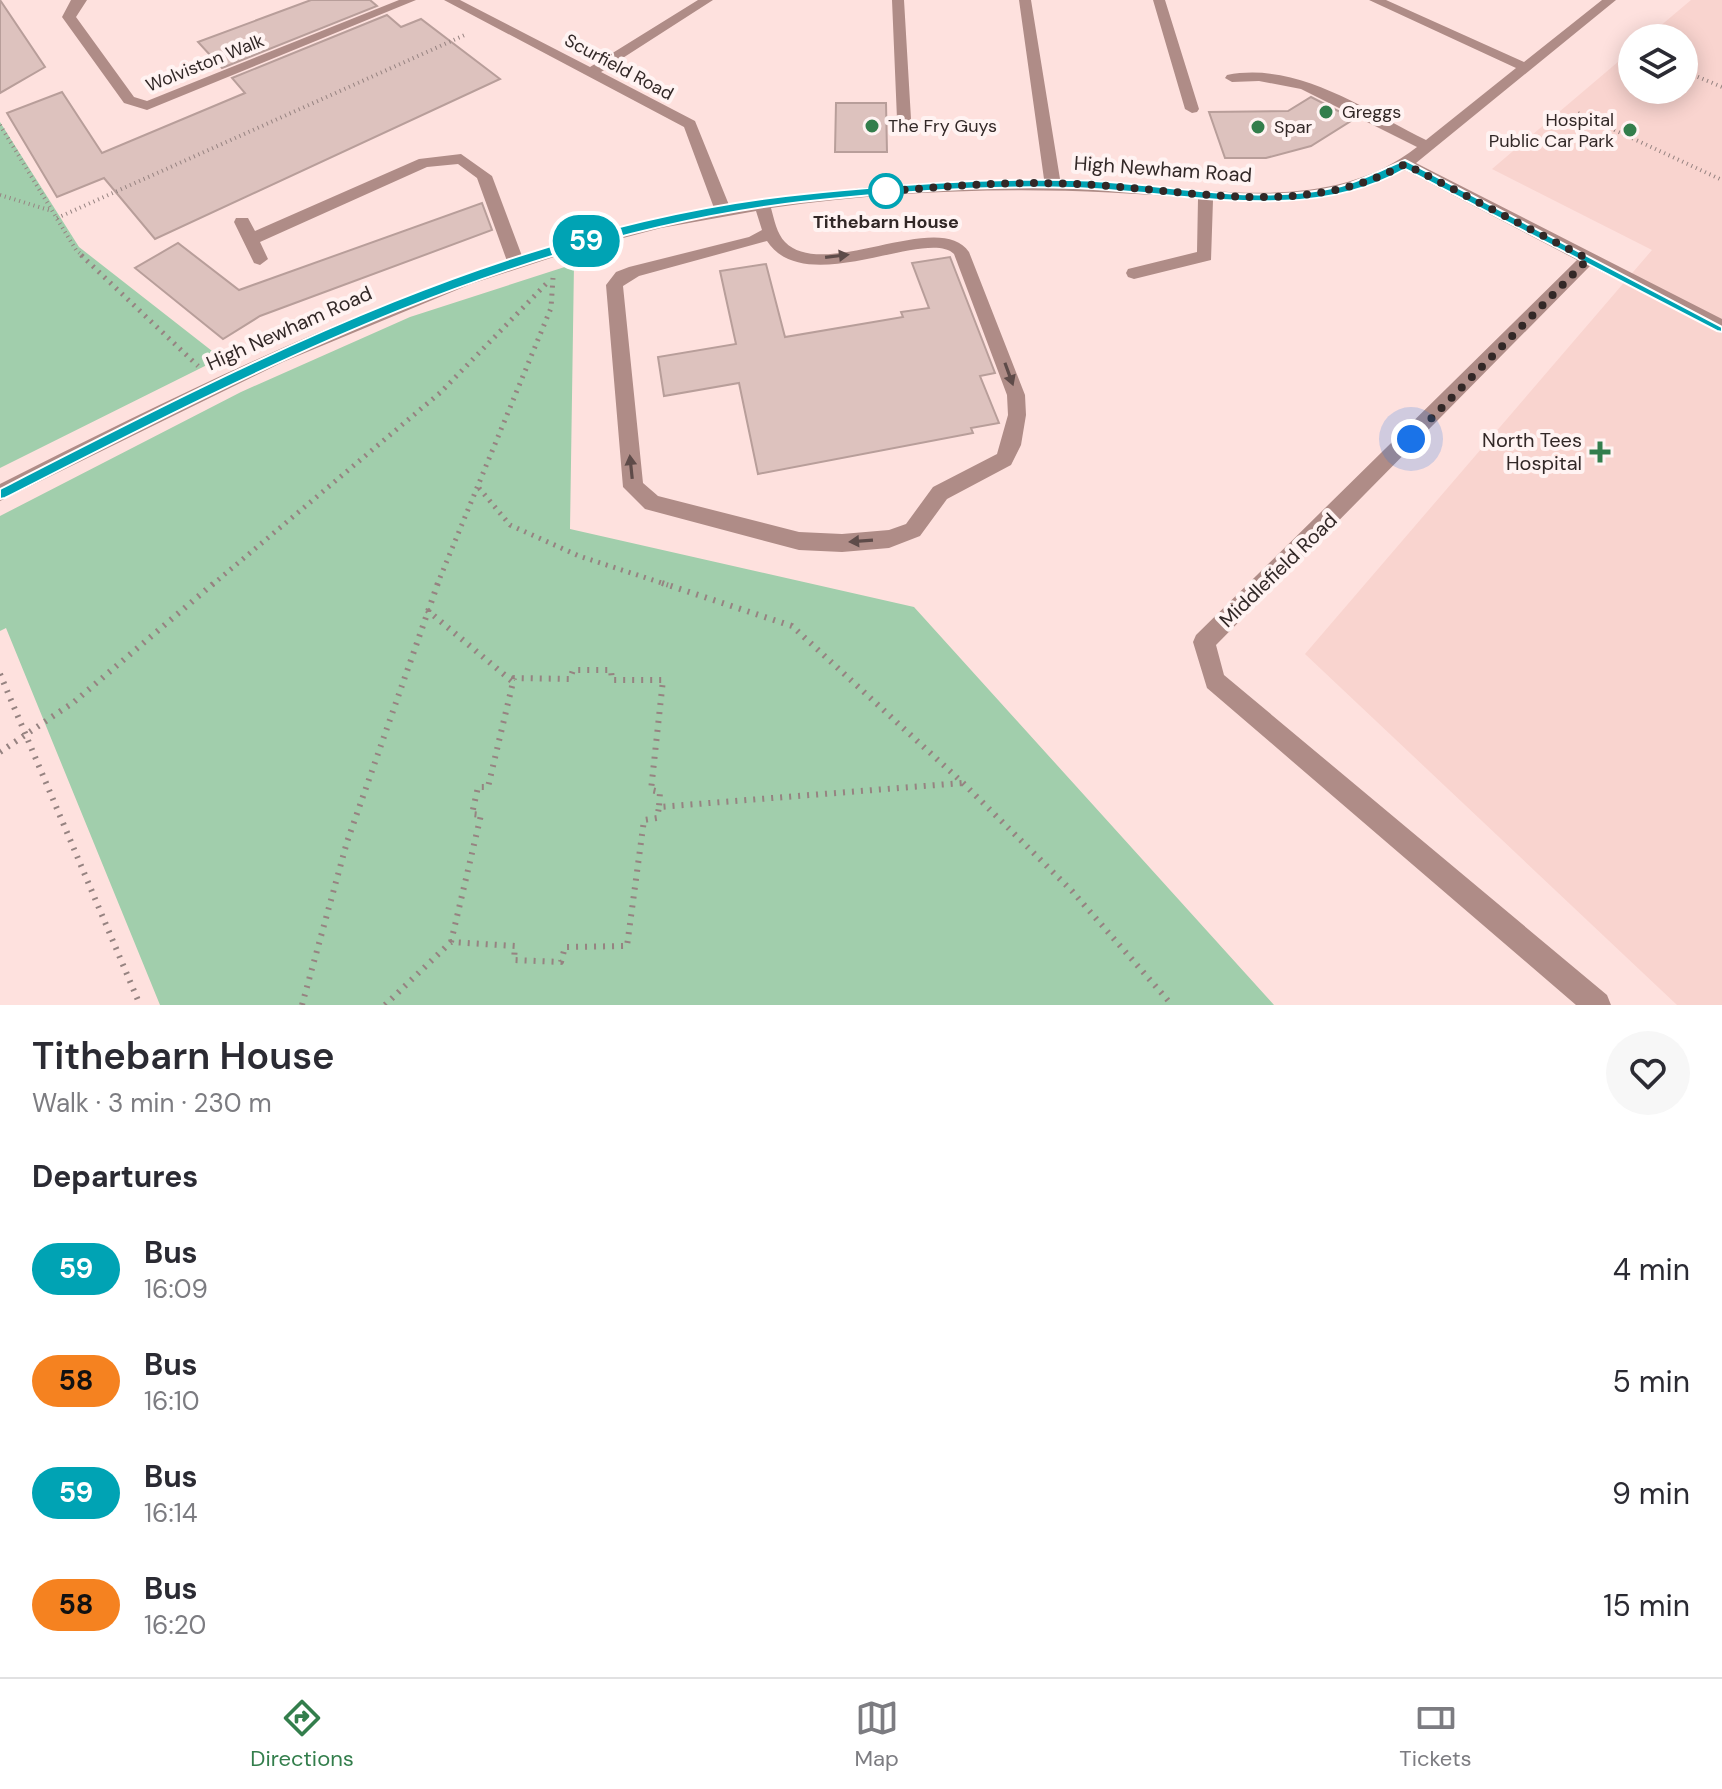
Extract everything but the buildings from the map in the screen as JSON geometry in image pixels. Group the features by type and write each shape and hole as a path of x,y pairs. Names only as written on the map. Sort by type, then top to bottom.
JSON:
{"street":[{"name":"Wolviston Walk","path":"81,0 69,17 129,100 147,106 410,0"},
{"name":"Scurfield Road","path":"450,0 690,124 723,210"},
{"path":"592,72 707,0"},
{"path":"898,0 904,119"},
{"path":"1025,0 1053,184"},
{"path":"1159,0 1192,109"},
{"path":"1375,0 1524,67"},
{"name":"High Newham Road","path":"0,493 220,382 387,308 516,262 624,230 761,204 977,184 1053,184 1261,198 1333,192 1379,179 1405,164 1610,0"},
{"path":"1232,78 1259,77 1305,85 1427,146"},
{"path":"884,87 902,87"},
{"path":"252,239 424,162 461,159 484,176 516,262"},
{"path":"1405,164 1722,327"},
{"path":"1134,273 1205,256 1205,196"},
{"path":"761,204 772,231 775,241 782,249 813,259 938,241 954,245 961,252 1009,372 1016,395 1017,415 1011,445 1004,459 940,493 913,530 889,539 842,543 799,541 652,503 633,487 614,285 622,276 635,271 754,241 772,231"},
{"path":"242,222 260,259"},
{"name":"Middlefield Road","path":"1588,259 1204,642 1215,681 1597,1005"}],"path":[{"path":"57,218 493,22"},
{"path":"1698,77 1722,87"},
{"path":"1578,113 1722,180"},
{"path":"0,125 76,250 203,371 220,382"},
{"path":"0,195 54,212"},
{"path":"0,752 86,692 441,392 553,276 557,268 554,250"},
{"path":"302,1005 347,842 427,610 551,308 553,276"},
{"path":"479,488 510,525 551,544 792,626 963,783 1072,891 1172,1005"},
{"path":"427,610 513,682"},
{"path":"385,1005 451,942 481,815 472,814 478,787 488,787 514,678 570,679 573,670 611,670 612,680 663,680 651,790 660,792 659,807 657,818 644,820 627,946 565,947 561,962 514,960 515,946 451,942"},
{"path":"0,674 140,1005"},
{"path":"659,807 963,783"}],"shaded area":[{"name":"North Tees Hospital","path":"1691,0 1722,0 1722,1005 1677,1005 1305,654 1652,250 1492,169 1618,62 1618,104 1698,104 1698,24 1663,24"}],"green space":[{"path":"0,122 79,247 221,358 0,468"},
{"path":"574,264 570,529 914,607 1274,1005 160,1005 6,628 0,631 0,516 241,392 410,317"}],"bus line":[{"name":"59","path":"0,493 220,382 387,308 516,262 624,230 802,198 977,184 1074,184 1261,198 1333,192 1379,179 1405,164 1722,327"}],"place":[{"name":"Greggs","path":"1326,112"},
{"name":"The Fry Guys","path":"872,126"},
{"name":"Spar","path":"1258,127"},
{"name":"Hospital Public Car Park","path":"1630,130"},
{"name":"Tithebarn House","path":"886,191"},
{"name":"North Tees Hospital","path":"1600,452"}],"route":[{"path":"886,191 881,192 977,184 1074,184 1261,198 1333,192 1379,179 1405,164 1588,259 1411,439"}]}
